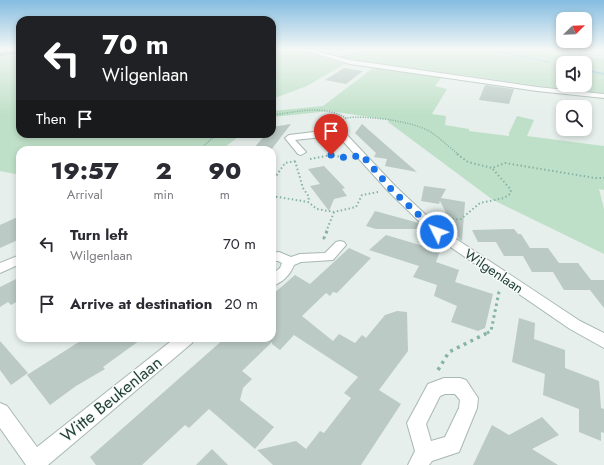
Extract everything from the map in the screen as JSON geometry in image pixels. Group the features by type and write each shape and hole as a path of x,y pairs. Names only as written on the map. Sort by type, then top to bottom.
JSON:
{"street":[{"path":"417,72 537,89 604,96"},
{"path":"302,158 289,138 331,133 343,120"},
{"name":"Wilgenlaan","path":"331,133 344,137 362,155 392,190 437,232 574,325 604,341"},
{"path":"289,262 300,258 328,257 340,245"},
{"path":"276,256 284,258 289,262"},
{"path":"0,268 16,260"},
{"path":"276,278 286,271 289,262"},
{"name":"Witte Beukenlaan","path":"37,463 181,342"},
{"path":"444,386 460,386 469,398 468,408 452,445 422,459 416,423 434,390 444,386"},
{"path":"0,412 37,463"}],"path":[{"path":"276,115 323,109 336,112 343,120 358,116 403,123 418,126 430,132 463,160 468,162 492,168 505,163 595,178 604,178"},
{"path":"204,146 212,138"},
{"path":"276,176 285,163 302,158 331,155 348,158 362,155"},
{"path":"302,158 303,188 309,197 308,202"},
{"path":"424,220 461,219 480,203 504,198 510,194 511,190 492,168"},
{"path":"276,197 308,202 317,209 334,212 356,207 362,195 392,190"},
{"path":"334,212 324,238 340,245"},
{"path":"460,386 438,372 449,352 491,331 499,292 512,283"}],"green space":[{"path":"0,72 16,72 16,138 237,138 226,146 16,146 16,174 0,171"},
{"path":"276,72 331,72 307,86 276,98"},
{"path":"368,72 401,72 442,77 435,86 447,89 432,114 446,116 445,125 469,129 469,131 509,136 517,116 534,120 527,136 604,146 604,190 599,189 604,209 604,254 493,200 388,122 389,120 330,111 276,117 276,111 323,106"},
{"path":"439,72 556,72 555,88"},
{"path":"592,72 604,72 604,93 592,92"}],"building":[{"path":"338,72 362,72 346,84 325,80"},
{"path":"485,85 514,89 509,104 479,100"},
{"path":"291,124 274,146 256,146 262,138 276,138 276,126"},
{"path":"362,124 417,172 385,166 387,159 374,157 376,153 355,133"},
{"path":"324,166 345,188 342,189 347,196 334,199 329,211 310,186 320,184 308,169"},
{"path":"424,186 446,189 441,198 465,202 462,241 459,239 440,201 439,204 421,201"},
{"path":"375,211 419,223 423,229 376,229 366,226"},
{"path":"16,218 16,241 0,248 0,225"},
{"path":"514,229 518,234 521,234 530,248 548,248 559,263 578,263 591,280 604,280 604,308 590,290 564,290 553,272 532,272 523,256 504,256 496,242 478,242 472,230"},
{"path":"386,235 440,251 436,262 459,270 455,282 493,294 485,328 478,331 451,322 457,306 434,296 437,285 413,277 419,266 369,250"},
{"path":"349,248 371,258 337,293 333,292 330,296 326,293 302,316 333,341 339,334 355,343 362,335 366,338 385,315 397,311 407,312 408,351 379,390 401,404 361,465 273,465 257,450 296,441 306,449 320,431 324,433 351,398 344,393 358,377 294,335 280,350 272,344 272,342 276,342 276,292 295,275 310,284"},
{"path":"16,279 16,302 11,305 8,302 0,307 0,287"},
{"path":"519,318 535,323 534,339 565,350 565,368 599,381 601,408 604,409 604,433 601,432 601,441 579,432 579,409 543,395 545,374 512,362"},
{"path":"0,341 28,373 11,385 0,370"},
{"path":"79,342 137,342 103,367 105,369 76,386 50,405 27,375"},
{"path":"220,342 272,342 242,371 252,379 243,388 240,400 274,427 255,449 209,409 189,428 185,425 142,465 96,465 90,457"},
{"path":"542,417 559,435 532,449 558,465 473,465 492,425 509,435"},
{"path":"212,449 228,465 196,465"}],"waterway":[{"path":"593,72 604,74"},
{"path":"480,79 550,89"}],"route":[{"path":"331,155 348,158 362,155 392,190 437,232"}]}
